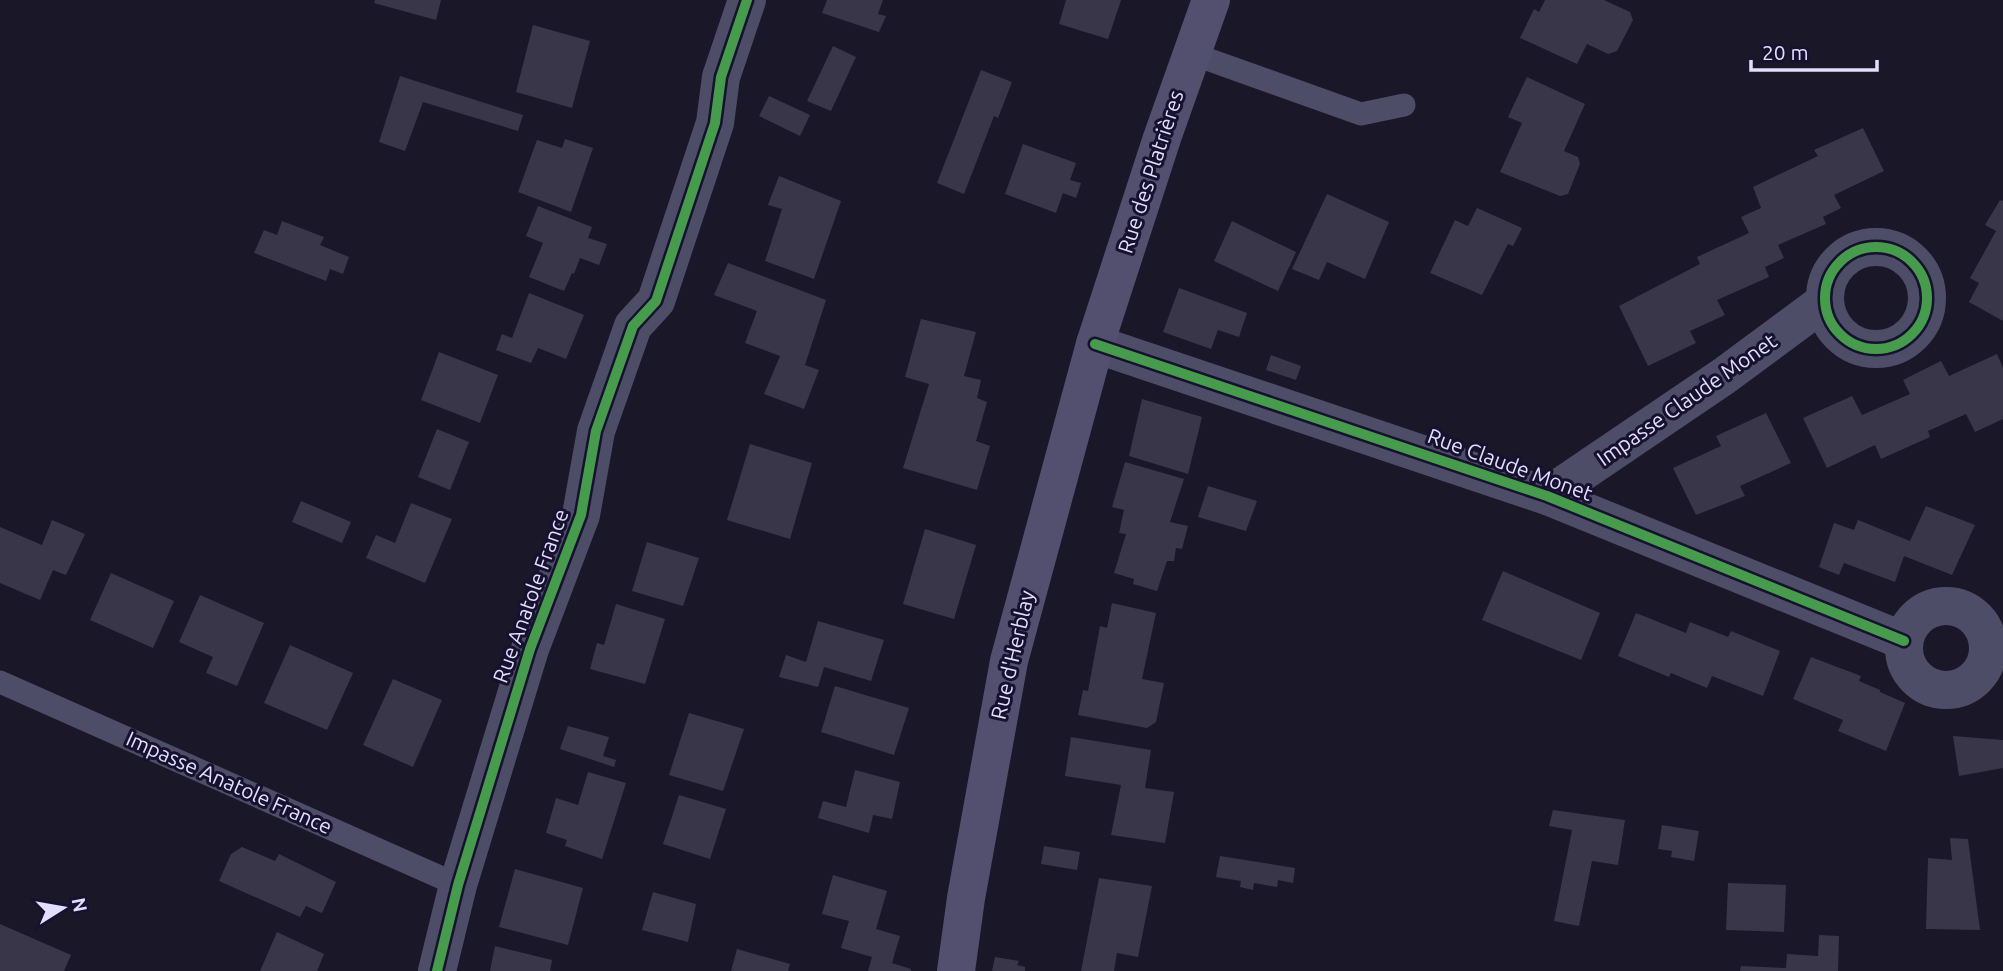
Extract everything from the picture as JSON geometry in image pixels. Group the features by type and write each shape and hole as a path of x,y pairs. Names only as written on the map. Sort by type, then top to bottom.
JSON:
{"main road":[{"name":"Rue des Platrières","path":"1095,344 1211,0"},
{"name":"Rue d'Herblay","path":"956,971 965,898 1009,661 1095,344"}],"street":[{"name":"Rue Anatole France","path":"437,971 458,885 530,649 581,515 596,431 633,326 656,301 715,123 721,77 747,0"},
{"name":"Impasse Claude Monet","path":"1548,496 1724,376 1825,302"},
{"name":"Rue Claude Monet","path":"1095,344 1548,496 1904,641"}],"lane":[{"path":"1191,53 1361,114 1404,105"},
{"name":"Impasse Anatole France","path":"0,682 458,885"}],"building":[{"path":"375,0 441,0 436,20 374,3"},
{"path":"827,0 883,0 878,14 886,16 879,32 822,13"},
{"path":"1066,0 1121,0 1108,39 1059,24"},
{"path":"1545,0 1604,0 1630,12 1633,20 1617,51 1608,54 1587,44 1577,64 1520,38 1534,9 1539,12"},
{"path":"533,25 590,41 572,108 516,92"},
{"path":"833,46 856,57 831,111 807,101"},
{"path":"981,70 1012,82 998,118 994,116 964,194 937,183"},
{"path":"400,76 523,115 518,131 423,102 405,151 379,142"},
{"path":"1527,77 1585,104 1564,151 1578,157 1580,164 1568,194 1560,196 1500,172 1522,123 1508,117"},
{"path":"769,96 810,115 800,136 759,116"},
{"path":"1863,128 1884,171 1834,195 1841,208 1823,217 1826,224 1778,245 1784,258 1765,267 1769,277 1717,300 1725,315 1690,331 1696,343 1648,366 1619,306 1700,264 1697,257 1749,233 1741,217 1761,208 1753,187 1818,156 1814,150"},
{"path":"565,139 593,148 571,212 518,192 537,140 562,148"},
{"path":"1023,144 1076,163 1070,180 1081,183 1076,198 1063,193 1056,213 1005,194"},
{"path":"779,176 841,201 814,279 765,261 782,209 768,205"},
{"path":"1327,194 1389,222 1365,279 1327,262 1319,280 1292,269"},
{"path":"2000,200 2003,201 2003,321 1969,302 1979,283 1970,278 1996,231 1985,225"},
{"path":"538,206 592,227 588,238 607,244 599,265 580,258 564,291 529,277 543,243 526,236"},
{"path":"1477,208 1522,228 1513,246 1508,244 1482,295 1430,273 1455,220 1468,226"},
{"path":"282,221 324,237 320,245 349,257 343,274 330,269 326,281 254,253 264,230 277,235"},
{"path":"1232,221 1296,252 1278,291 1214,261"},
{"path":"728,263 826,300 805,365 819,370 804,409 764,394 780,356 745,343 757,311 714,295"},
{"path":"1179,288 1247,313 1239,337 1218,330 1211,349 1163,332"},
{"path":"529,293 584,315 566,359 538,348 531,363 496,350 502,334 512,338"},
{"path":"921,319 976,332 964,376 981,380 977,398 987,402 976,441 990,446 977,490 903,468 929,384 905,377"},
{"path":"439,352 498,375 480,423 421,400"},
{"path":"1997,354 2003,368 2003,419 1975,432 1966,414 1928,431 1930,437 1881,459 1875,445 1827,468 1803,418 1852,396 1862,415 1910,394 1903,380 1941,361 1949,376"},
{"path":"1271,355 1301,366 1296,380 1266,370"},
{"path":"1142,399 1202,417 1188,474 1129,456"},
{"path":"1766,413 1791,463 1740,486 1745,496 1696,515 1673,468 1721,446 1716,436"},
{"path":"437,429 469,442 450,490 418,477"},
{"path":"750,444 812,463 790,539 727,520"},
{"path":"1125,462 1184,479 1170,522 1188,526 1182,549 1176,548 1174,561 1167,561 1157,591 1133,584 1134,579 1114,573 1126,534 1119,533 1124,510 1112,507"},
{"path":"1208,486 1257,501 1246,531 1198,517"},
{"path":"301,501 351,522 342,543 292,522"},
{"path":"411,503 452,519 425,583 366,558 376,535 395,543"},
{"path":"1926,506 1975,525 1952,575 1904,556 1895,582 1844,563 1839,575 1819,567 1834,523 1854,530 1858,520 1910,541"},
{"path":"52,520 85,534 66,575 53,570 40,600 0,583 0,527 42,545"},
{"path":"925,529 976,545 954,619 903,604"},
{"path":"647,542 699,558 683,606 632,591"},
{"path":"1503,571 1600,613 1581,660 1482,620"},
{"path":"111,573 174,601 153,648 90,620"},
{"path":"200,595 264,623 237,686 206,673 213,657 179,642"},
{"path":"1112,603 1156,613 1142,679 1164,683 1156,722 1147,728 1078,715 1083,690 1088,691 1100,626 1107,628"},
{"path":"616,604 665,619 645,684 590,669 597,643 604,645"},
{"path":"1636,613 1686,633 1690,622 1728,637 1731,631 1780,651 1763,696 1712,676 1707,688 1671,673 1669,677 1618,656"},
{"path":"818,621 884,640 871,681 824,667 818,687 779,677 786,655 806,662"},
{"path":"290,645 353,673 327,730 264,703"},
{"path":"1811,657 1861,676 1859,681 1905,703 1886,751 1838,731 1843,720 1793,699"},
{"path":"393,679 442,700 413,767 363,745"},
{"path":"835,686 909,708 894,755 821,732"},
{"path":"689,713 744,729 723,791 669,775"},
{"path":"568,726 609,737 603,756 616,760 614,767 560,749"},
{"path":"1953,736 2003,740 2003,768 1959,776"},
{"path":"1071,737 1151,750 1145,788 1174,792 1165,843 1111,835 1121,785 1065,776"},
{"path":"855,770 900,782 892,819 873,815 869,833 818,818 823,801 846,807"},
{"path":"588,772 626,783 602,859 565,846 567,840 546,833 556,798 578,805"},
{"path":"679,795 726,809 710,859 663,844"},
{"path":"1553,810 1625,820 1618,865 1592,861 1579,926 1554,921 1572,830 1549,826"},
{"path":"1662,825 1699,831 1694,861 1671,857 1672,851 1658,849"},
{"path":"1950,838 1968,839 1980,930 1926,929 1928,858 1952,860"},
{"path":"1044,846 1080,852 1077,870 1041,864"},
{"path":"242,847 275,861 279,854 336,882 322,913 306,906 300,917 219,881 231,854"},
{"path":"1220,856 1295,868 1293,883 1278,880 1277,887 1254,883 1253,890 1240,887 1241,881 1216,877"},
{"path":"515,869 583,888 568,945 499,927"},
{"path":"833,875 887,891 876,929 900,936 892,963 911,971 868,971 872,957 841,948 849,921 822,914"},
{"path":"1099,878 1152,886 1138,957 1117,953 1114,971 1081,971"},
{"path":"1728,883 1786,885 1784,932 1726,930"},
{"path":"653,892 696,904 688,942 642,930"},
{"path":"0,924 71,955 64,971 0,971"},
{"path":"277,932 324,954 317,971 260,971"},
{"path":"1819,935 1839,936 1838,971 1740,971 1741,966 1786,968 1787,954 1818,956"},
{"path":"495,946 552,960 550,971 490,971"},
{"path":"737,949 790,964 788,971 731,971"},
{"path":"995,957 1019,961 1017,965 1025,967 1025,971 992,971"}],"cycle path":[{"path":"437,971 458,885 530,649 581,515 596,431 633,326 656,301 715,123 721,77 747,0"},
{"path":"1876,247 1895,251 1912,262 1923,279 1927,298 1923,317 1912,334 1895,345 1876,349 1857,345 1840,334 1829,317 1825,298 1829,279 1840,262 1857,251 1876,247"},
{"path":"1095,344 1547,496 1904,641"}]}
